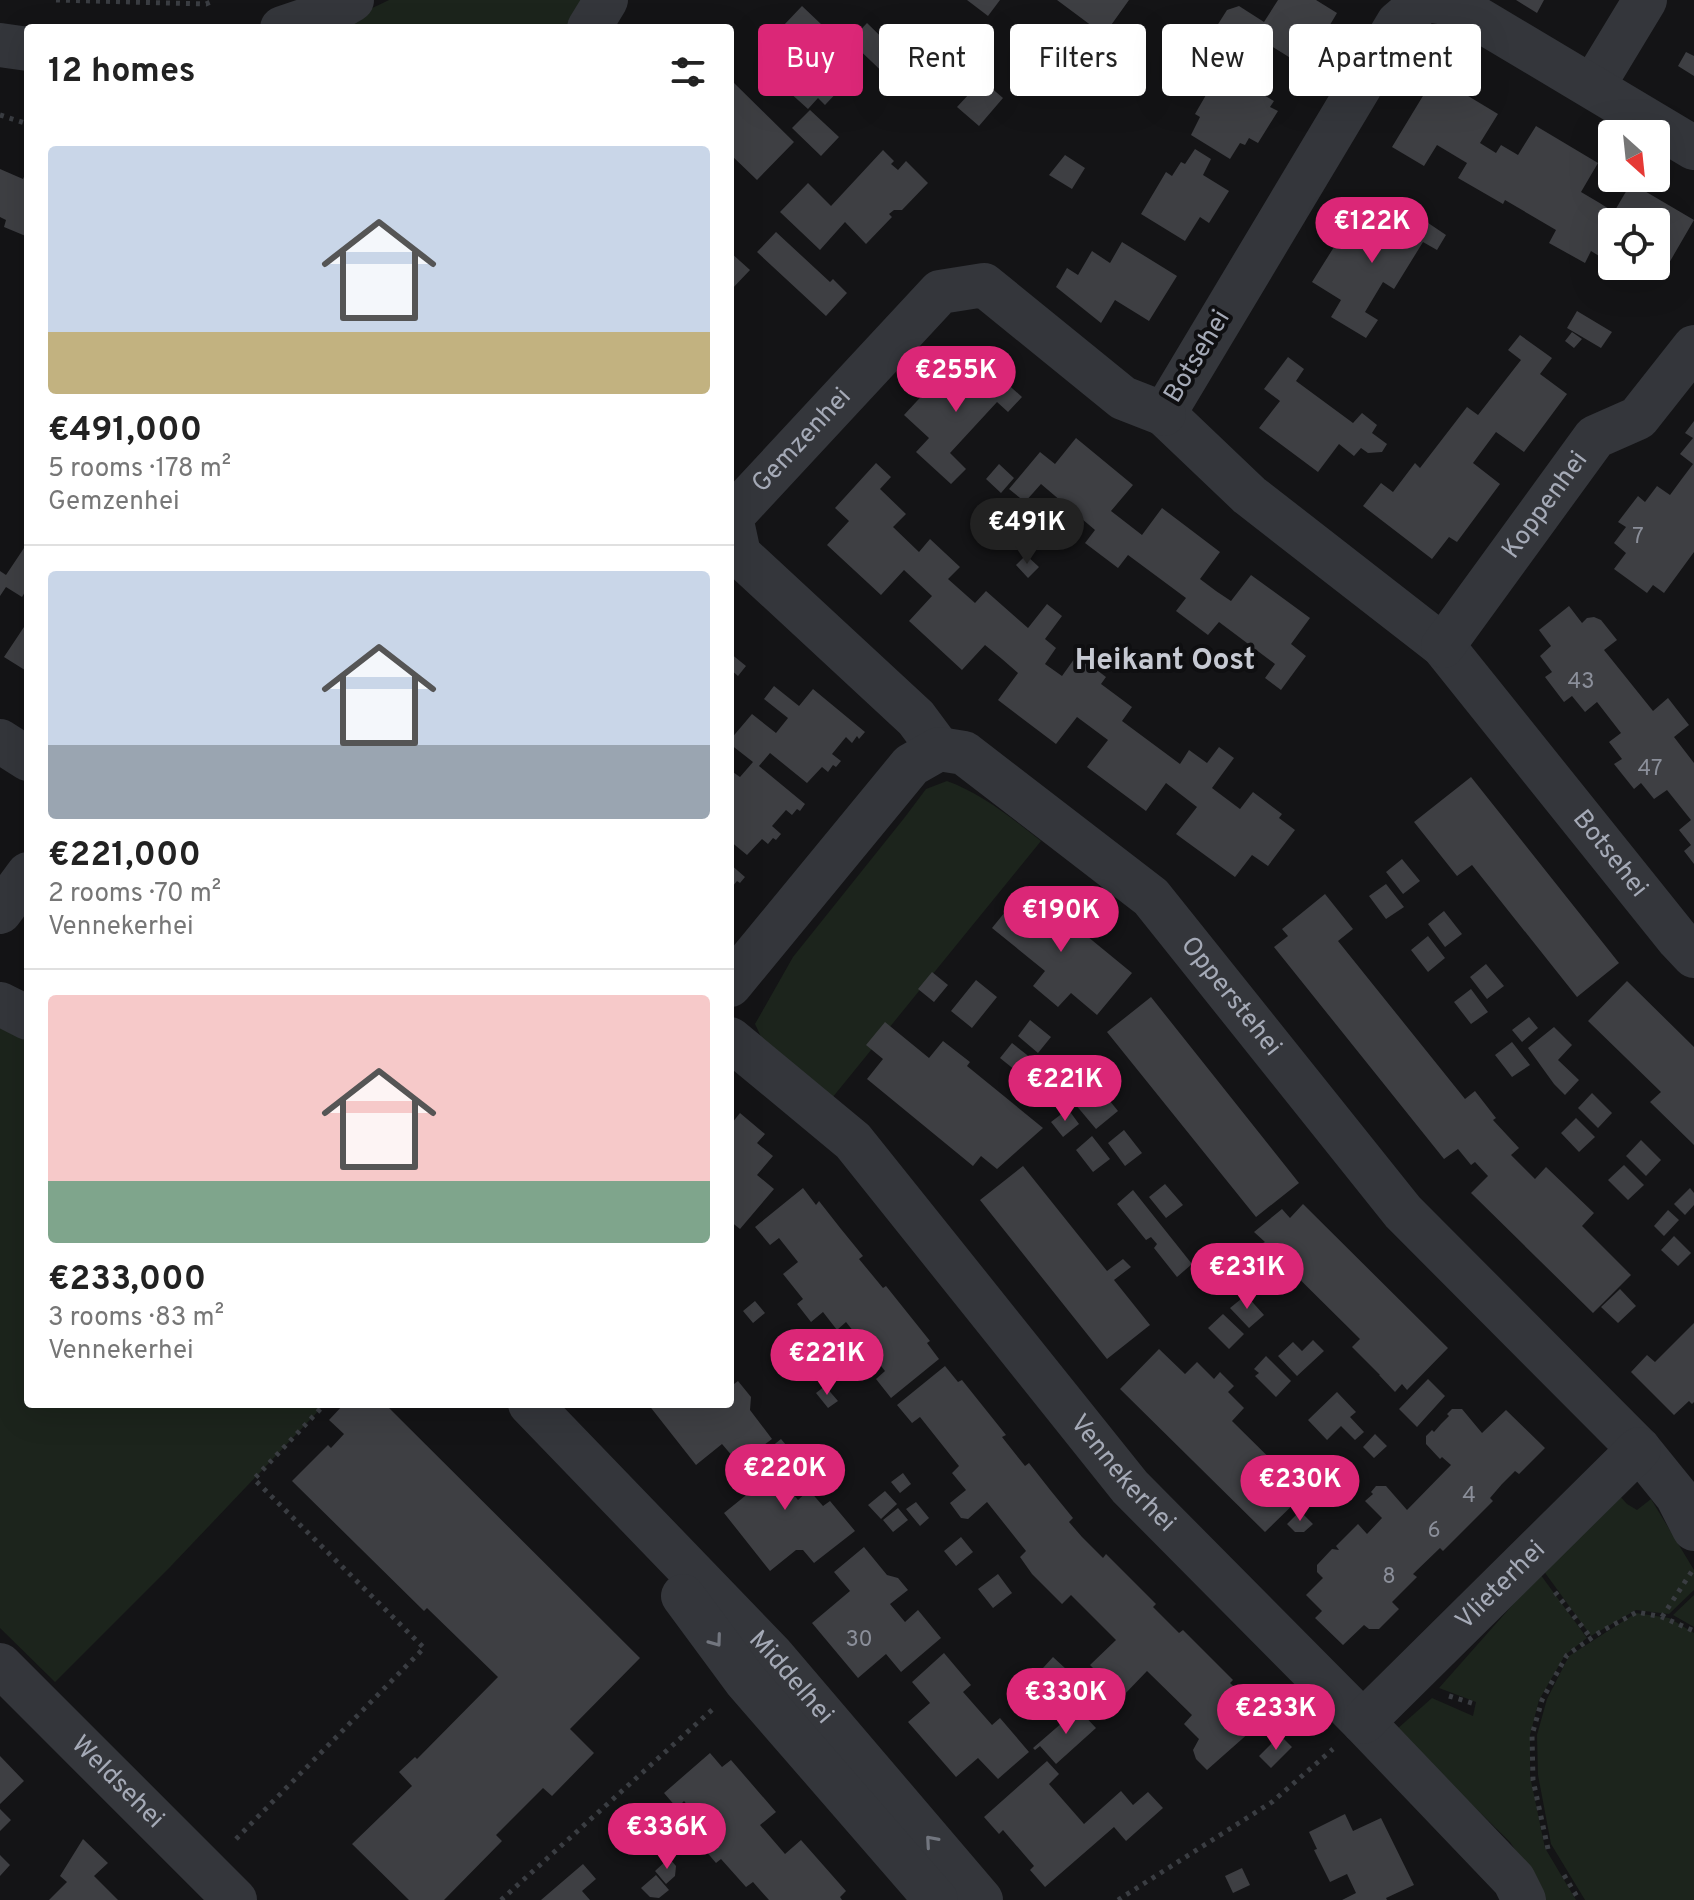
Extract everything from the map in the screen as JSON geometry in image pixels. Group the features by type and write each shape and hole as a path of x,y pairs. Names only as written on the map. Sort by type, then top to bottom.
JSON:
{"street":[{"path":"294,24 333,11 352,0"},
{"path":"591,24 606,0"},
{"name":"Botsehei","path":"1689,941 1443,646 1249,495 1164,414 1398,23 1425,0 1453,4 1694,148"},
{"path":"1593,86 1645,0"},
{"path":"0,45 24,48"},
{"name":"Gemzenhei","path":"734,513 940,292 984,285 1123,398 1164,414"},
{"name":"Koppenhei","path":"1443,646 1595,437 1638,418 1694,347"},
{"name":"Gemzenhei","path":"734,530 739,554 916,718 939,749"},
{"path":"0,741 24,756"},
{"path":"734,980 911,765 939,749"},
{"name":"Opperstehei","path":"939,749 964,753 1151,897 1403,1212 1688,1501"},
{"path":"0,912 24,879"},
{"path":"0,1004 24,1016"},
{"name":"Vennekerhei","path":"734,1042 853,1141 1130,1487 1363,1722 1514,1880 1524,1900"},
{"name":"Middelhei","path":"534,1408 772,1655 981,1900"},
{"name":"Vlieterhei","path":"1363,1722 1639,1449"},
{"name":"Middelhei","path":"588,1465 745,1680 936,1900"},
{"name":"Weldsehei","path":"0,1665 220,1885"}],"path":[{"path":"56,0 206,4 215,0"},
{"path":"0,115 24,123"},
{"path":"220,1885 424,1648 254,1479 321,1408"},
{"path":"1529,1558 1591,1638"},
{"path":"1662,1617 1694,1568"},
{"path":"1554,1860 1546,1847 1533,1780 1532,1735 1542,1700 1567,1655 1637,1612 1662,1617 1694,1631"},
{"path":"501,1900 745,1680"},
{"path":"1118,1900 1272,1802 1363,1722"},
{"path":"1562,1873 1579,1900"}],"shaded area":[{"path":"389,0 590,0 575,24 333,24"},
{"path":"947,781 1008,815 1041,841 828,1103 763,1041 755,1024 793,957 926,789"},
{"path":"0,1024 24,1039 24,1408 321,1408 55,1682 0,1628"},
{"path":"1618,1494 1637,1510 1651,1499 1694,1570 1694,1590 1669,1614 1636,1610 1591,1636 1543,1570"},
{"path":"1540,1574 1587,1638 1565,1655 1539,1700 1530,1735 1530,1776 1545,1848 1576,1900 1545,1900 1510,1842 1396,1730 1432,1698 1473,1716 1476,1702 1439,1688"},
{"path":"1694,1595 1694,1627 1673,1615"},
{"path":"1636,1613 1669,1618 1694,1633 1694,1900 1585,1900 1551,1844 1538,1775 1537,1735 1547,1699 1569,1656"}],"building":[{"path":"967,0 1000,0 988,16"},
{"path":"1057,0 1129,0 1112,24 1089,24"},
{"path":"1278,0 1316,0 1337,13 1330,24 1289,24 1289,57 1273,47 1273,24 1218,24 1227,10 1239,6 1264,22"},
{"path":"1516,0 1544,0 1537,13"},
{"path":"802,6 821,24 785,24"},
{"path":"867,23 879,35 879,69 863,53 863,27"},
{"path":"1686,52 1694,56 1694,76 1678,66"},
{"path":"734,83 794,142 757,180 734,158"},
{"path":"994,90 1003,98 979,126 957,107 967,96 994,96"},
{"path":"794,96 834,96 825,105 818,98 808,109"},
{"path":"1205,96 1265,96 1274,101 1270,107 1278,111 1258,143 1249,138 1245,145 1240,143 1230,159 1191,135 1200,117 1195,114"},
{"path":"1423,96 1468,96 1498,114 1480,143 1496,153 1501,145 1518,155 1536,126 1598,163 1581,192 1607,208 1598,208 1598,255 1591,251 1585,263 1549,243 1556,230 1505,200 1503,204 1458,178 1467,163 1437,145 1424,166 1392,147"},
{"path":"810,110 839,137 821,156 792,128"},
{"path":"1195,149 1211,159 1203,175 1229,191 1209,223 1200,217 1185,241 1141,214 1166,172 1172,176"},
{"path":"883,150 898,170 906,161 928,183 902,210 889,214 892,217 866,244 845,222 820,250 780,212 808,183 831,206"},
{"path":"1065,155 1085,168 1072,189 1049,175"},
{"path":"0,169 23,179 24,177 24,235 4,227 6,220 0,217"},
{"path":"1626,192 1646,192 1694,220 1670,261 1670,208 1616,208"},
{"path":"1400,204 1446,235 1437,250 1423,242 1394,289 1383,282 1365,312 1378,320 1366,338 1331,317 1341,300 1312,282 1351,220 1379,238"},
{"path":"776,232 830,282 833,279 847,293 826,316 757,252"},
{"path":"1122,242 1177,276 1149,321 1115,300 1101,323 1056,287 1067,268 1078,275 1092,251 1110,263"},
{"path":"734,256 750,270 734,287"},
{"path":"1577,311 1612,332 1601,348 1567,328"},
{"path":"1572,332 1582,339 1574,348 1565,341"},
{"path":"1520,335 1552,358 1540,374 1567,394 1524,452 1496,432 1473,463 1500,484 1457,542 1449,537 1432,559 1363,506 1381,483 1393,492 1415,463 1420,468 1467,407 1478,415 1521,360 1508,350"},
{"path":"1288,357 1304,369 1296,381 1353,423 1362,413 1377,425 1372,433 1387,444 1382,452 1368,453 1361,448 1354,456 1339,444 1318,472 1259,428 1280,401 1264,389"},
{"path":"954,361 979,385 992,370 1022,397 1008,412 997,402 950,453 966,469 951,484 916,452 929,438 904,415"},
{"path":"1694,421 1694,552 1664,593 1653,585 1647,593 1614,569 1626,553 1614,543 1626,527 1618,522 1638,496 1645,502 1657,486 1670,495 1693,464 1680,454 1693,438 1685,433"},
{"path":"1076,438 1133,485 1111,511 1142,535 1162,508 1220,552 1200,579 1216,591 1231,601 1251,575 1310,618 1291,644 1306,656 1281,690 1265,678 1275,664 1219,622 1208,635 1176,611 1186,598 1128,555 1118,568 1085,543 1095,530 1041,484 1025,502 1009,489 1040,452 1055,464"},
{"path":"876,463 891,477 880,489 906,514 893,527 919,552 930,539 960,567 948,579 975,603 986,591 1028,628 1047,604 1062,616 1045,639 1056,648 1045,664 1062,676 1077,655 1106,677 1101,684 1132,707 1122,721 1180,764 1189,750 1207,763 1219,747 1234,758 1212,788 1240,809 1253,792 1282,814 1279,818 1295,830 1268,866 1252,855 1235,877 1176,834 1197,807 1166,783 1146,811 1087,767 1108,740 1077,717 1056,744 998,700 1018,673 1002,659 985,645 962,670 909,621 932,596 904,570 881,595 827,545 849,521 835,508"},
{"path":"999,464 1014,478 1001,493 986,479"},
{"path":"24,548 22,597 6,587 0,596 0,571 6,575"},
{"path":"1026,555 1039,567 1028,578 1016,565"},
{"path":"1569,606 1582,623 1587,618 1601,620 1617,640 1604,650 1653,711 1668,698 1689,725 1674,737 1694,763 1694,864 1684,851 1691,845 1679,830 1691,820 1667,790 1654,799 1641,783 1634,789 1614,764 1622,759 1609,742 1621,733 1597,702 1585,712 1572,696 1564,702 1545,677 1552,672 1540,656 1551,646 1539,630"},
{"path":"24,627 24,670 4,657"},
{"path":"734,656 746,666 738,676 734,672"},
{"path":"774,686 799,706 813,689 865,732 852,743 846,737 832,754 841,761 836,767 833,765 828,772 822,767 807,783 770,753 759,766 805,804 792,815 786,810 772,826 781,834 776,840 773,838 768,844 762,839 747,855 734,844 734,773 740,777 753,762 734,747 734,735 752,714 776,733 788,718 764,699"},
{"path":"1471,777 1619,963 1577,997 1472,865 1457,876 1414,822"},
{"path":"1402,859 1420,881 1403,894 1386,872"},
{"path":"734,867 745,877 740,883 737,881 734,885"},
{"path":"1386,884 1404,907 1386,919 1369,896"},
{"path":"1026,886 1132,973 1097,1015 1071,993 1058,1007 1033,986 1045,971 992,928"},
{"path":"1325,894 1353,929 1338,941 1465,1099 1475,1091 1496,1118 1493,1120 1519,1148 1511,1155 1535,1179 1546,1167 1594,1213 1582,1226 1631,1275 1593,1313 1471,1193 1488,1176 1475,1162 1471,1165 1458,1149 1444,1159 1274,947 1288,936 1282,929"},
{"path":"1444,911 1462,934 1445,947 1428,924"},
{"path":"1428,936 1445,958 1428,972 1411,950"},
{"path":"1486,964 1504,986 1487,999 1470,977"},
{"path":"932,972 948,985 934,1002 918,989"},
{"path":"976,980 997,997 972,1028 951,1011"},
{"path":"1627,981 1694,1047 1694,1145 1650,1102 1661,1092 1588,1021"},
{"path":"1471,989 1488,1012 1471,1024 1454,1002"},
{"path":"1151,997 1299,1183 1256,1217 1107,1032"},
{"path":"1529,1017 1538,1028 1522,1042 1512,1030"},
{"path":"1030,1020 1051,1037 1038,1053 1018,1036"},
{"path":"885,1022 929,1058 943,1041 970,1062 967,1066 1043,1128 997,1169 981,1156 973,1166 867,1079 883,1059 866,1045"},
{"path":"1554,1027 1572,1045 1558,1060 1579,1080 1565,1095 1528,1048"},
{"path":"1512,1042 1530,1065 1512,1077 1495,1055"},
{"path":"1012,1043 1046,1070 1040,1078 1020,1074 1000,1058"},
{"path":"1082,1078 1100,1100 1105,1095 1118,1111 1096,1129 1065,1092"},
{"path":"1592,1093 1612,1113 1598,1128 1578,1108"},
{"path":"1068,1109 1079,1124 1063,1137 1051,1122"},
{"path":"740,1113 765,1134 757,1143 773,1156 757,1175 774,1189 740,1229 734,1224 734,1120"},
{"path":"1576,1118 1595,1137 1579,1152 1561,1133"},
{"path":"1124,1130 1142,1153 1125,1166 1108,1143"},
{"path":"1092,1136 1110,1159 1093,1172 1076,1150"},
{"path":"1641,1140 1661,1160 1646,1176 1626,1156"},
{"path":"1624,1165 1644,1185 1628,1200 1608,1180"},
{"path":"1023,1166 1107,1271 1123,1259 1131,1267 1114,1280 1150,1325 1107,1359 980,1200"},
{"path":"1165,1184 1183,1205 1166,1218 1149,1197"},
{"path":"803,1188 816,1205 819,1201 863,1256 859,1259 883,1288 886,1286 930,1341 927,1343 939,1359 891,1398 876,1379 885,1371 846,1322 837,1330 823,1312 811,1322 797,1304 803,1299 783,1274 798,1262 779,1238 770,1245 755,1227"},
{"path":"1690,1188 1694,1193 1694,1205 1685,1215 1674,1204"},
{"path":"1133,1190 1192,1264 1177,1277 1154,1248 1157,1244 1151,1237 1146,1240 1117,1204"},
{"path":"1303,1204 1448,1348 1407,1390 1402,1384 1395,1392 1352,1347 1360,1339 1254,1232 1282,1209 1290,1218"},
{"path":"1668,1210 1679,1220 1664,1236 1654,1226"},
{"path":"1674,1236 1691,1253 1678,1266 1661,1250"},
{"path":"1214,1245 1223,1256 1207,1269 1198,1258"},
{"path":"1620,1289 1636,1306 1618,1323 1601,1307"},
{"path":"1246,1295 1264,1315 1249,1328 1230,1308"},
{"path":"755,1301 765,1313 753,1323 743,1311"},
{"path":"1223,1314 1244,1334 1229,1349 1208,1328"},
{"path":"1694,1323 1694,1402 1689,1401 1674,1415 1631,1372 1647,1355 1655,1362"},
{"path":"1313,1340 1324,1351 1297,1376 1278,1356 1293,1342 1302,1351"},
{"path":"1159,1349 1185,1374 1197,1362 1214,1379 1220,1372 1234,1386 1228,1392 1244,1408 1232,1421 1305,1493 1265,1532 1120,1389"},
{"path":"1266,1356 1291,1381 1276,1397 1255,1376 1259,1373 1254,1369"},
{"path":"945,1366 958,1382 962,1380 1006,1435 1002,1437 1025,1466 1029,1463 1073,1518 1069,1522 1082,1537 1103,1558 1106,1554 1156,1604 1153,1607 1179,1633 1183,1630 1233,1680 1230,1683 1251,1703 1244,1709 1259,1724 1207,1770 1196,1759 1193,1750 1199,1739 1184,1724 1192,1715 1147,1671 1122,1697 1090,1665 1116,1640 1071,1595 1062,1604 1032,1574 1020,1557 1026,1551 987,1502 968,1519 961,1518 950,1503 966,1490 952,1473 959,1466 920,1417 912,1423 897,1405"},
{"path":"1428,1379 1445,1396 1417,1427 1399,1409"},
{"path":"738,1381 751,1397 750,1410 772,1439 739,1464 722,1444 696,1465 651,1408 734,1408 734,1384"},
{"path":"825,1386 838,1401 828,1408 816,1393"},
{"path":"1337,1392 1356,1412 1350,1417 1364,1432 1355,1440 1341,1426 1327,1440 1308,1420"},
{"path":"340,1408 389,1408 640,1658 570,1729 594,1753 552,1796 543,1788 496,1835 502,1841 444,1900 409,1900 352,1844 412,1786 399,1772 415,1757 417,1759 498,1677 427,1608 424,1611 292,1481 328,1445 331,1448 344,1434 329,1420"},
{"path":"1452,1409 1462,1409 1482,1433 1506,1410 1545,1448 1519,1474 1515,1471 1502,1484 1490,1498 1493,1501 1443,1551 1440,1548 1413,1574 1417,1577 1392,1602 1399,1609 1379,1629 1369,1629 1364,1625 1343,1645 1315,1618 1322,1611 1306,1595 1323,1578 1317,1572 1317,1565 1332,1549 1339,1550 1336,1546 1358,1524 1367,1534 1382,1518 1365,1501 1376,1486 1386,1486 1407,1510 1451,1465 1442,1457 1440,1459 1426,1444 1426,1436 1432,1430 1434,1432"},
{"path":"1375,1434 1387,1446 1374,1458 1363,1447"},
{"path":"781,1439 807,1470 787,1487 798,1500 809,1490 823,1506 830,1501 855,1531 814,1563 803,1550 796,1550 770,1571 724,1513 750,1492 751,1485 740,1472"},
{"path":"903,1473 911,1484 900,1493 891,1482"},
{"path":"1332,1478 1343,1490 1329,1505 1317,1492"},
{"path":"885,1491 897,1504 881,1519 868,1505"},
{"path":"916,1502 929,1518 920,1526 906,1509"},
{"path":"898,1508 908,1520 893,1532 883,1520"},
{"path":"1300,1511 1313,1524 1304,1532 1295,1532 1287,1524"},
{"path":"961,1537 973,1552 956,1566 944,1551"},
{"path":"864,1547 887,1575 898,1578 908,1590 890,1604 905,1622 918,1610 941,1638 901,1672 886,1654 858,1678 812,1623 850,1591 834,1572"},
{"path":"998,1574 1012,1593 993,1608 978,1589"},
{"path":"944,1653 971,1685 963,1692 992,1725 1000,1718 1029,1752 998,1779 978,1758 956,1777 908,1722 930,1703 912,1682"},
{"path":"1053,1657 1066,1669 1055,1680 1043,1668"},
{"path":"1080,1678 1094,1692 1083,1703 1069,1689"},
{"path":"1078,1709 1096,1728 1056,1764 1040,1746 1035,1750 1033,1748"},
{"path":"1280,1735 1292,1747 1271,1768 1259,1756"},
{"path":"710,1753 722,1767 731,1760 776,1812 760,1825 785,1854 801,1840 846,1891 840,1897 842,1900 769,1900 753,1882 746,1887 721,1859 716,1863 694,1837 706,1827 684,1801 677,1808 664,1793"},
{"path":"0,1756 24,1781 0,1804"},
{"path":"1047,1761 1059,1774 1049,1784 1084,1824 1121,1791 1133,1805 1148,1792 1163,1808 1126,1841 1114,1827 1045,1887 1030,1870 1034,1866 1003,1830 999,1834 984,1817"},
{"path":"0,1809 11,1820 0,1831"},
{"path":"1345,1814 1353,1831 1381,1818 1414,1885 1387,1900 1342,1900 1356,1893 1347,1874 1330,1882 1309,1832"},
{"path":"83,1839 108,1863 94,1876 118,1900 49,1900 67,1882 60,1876"},
{"path":"0,1855 10,1865 0,1876"},
{"path":"669,1858 676,1866 675,1876 666,1884 655,1871"},
{"path":"583,1864 596,1879 582,1891 590,1900 541,1900"},
{"path":"1242,1868 1250,1885 1233,1893 1225,1876"},
{"path":"656,1875 669,1890 659,1898 650,1897 641,1888"}],"district":[{"name":"Heikant Oost","path":"1165,661"}]}
